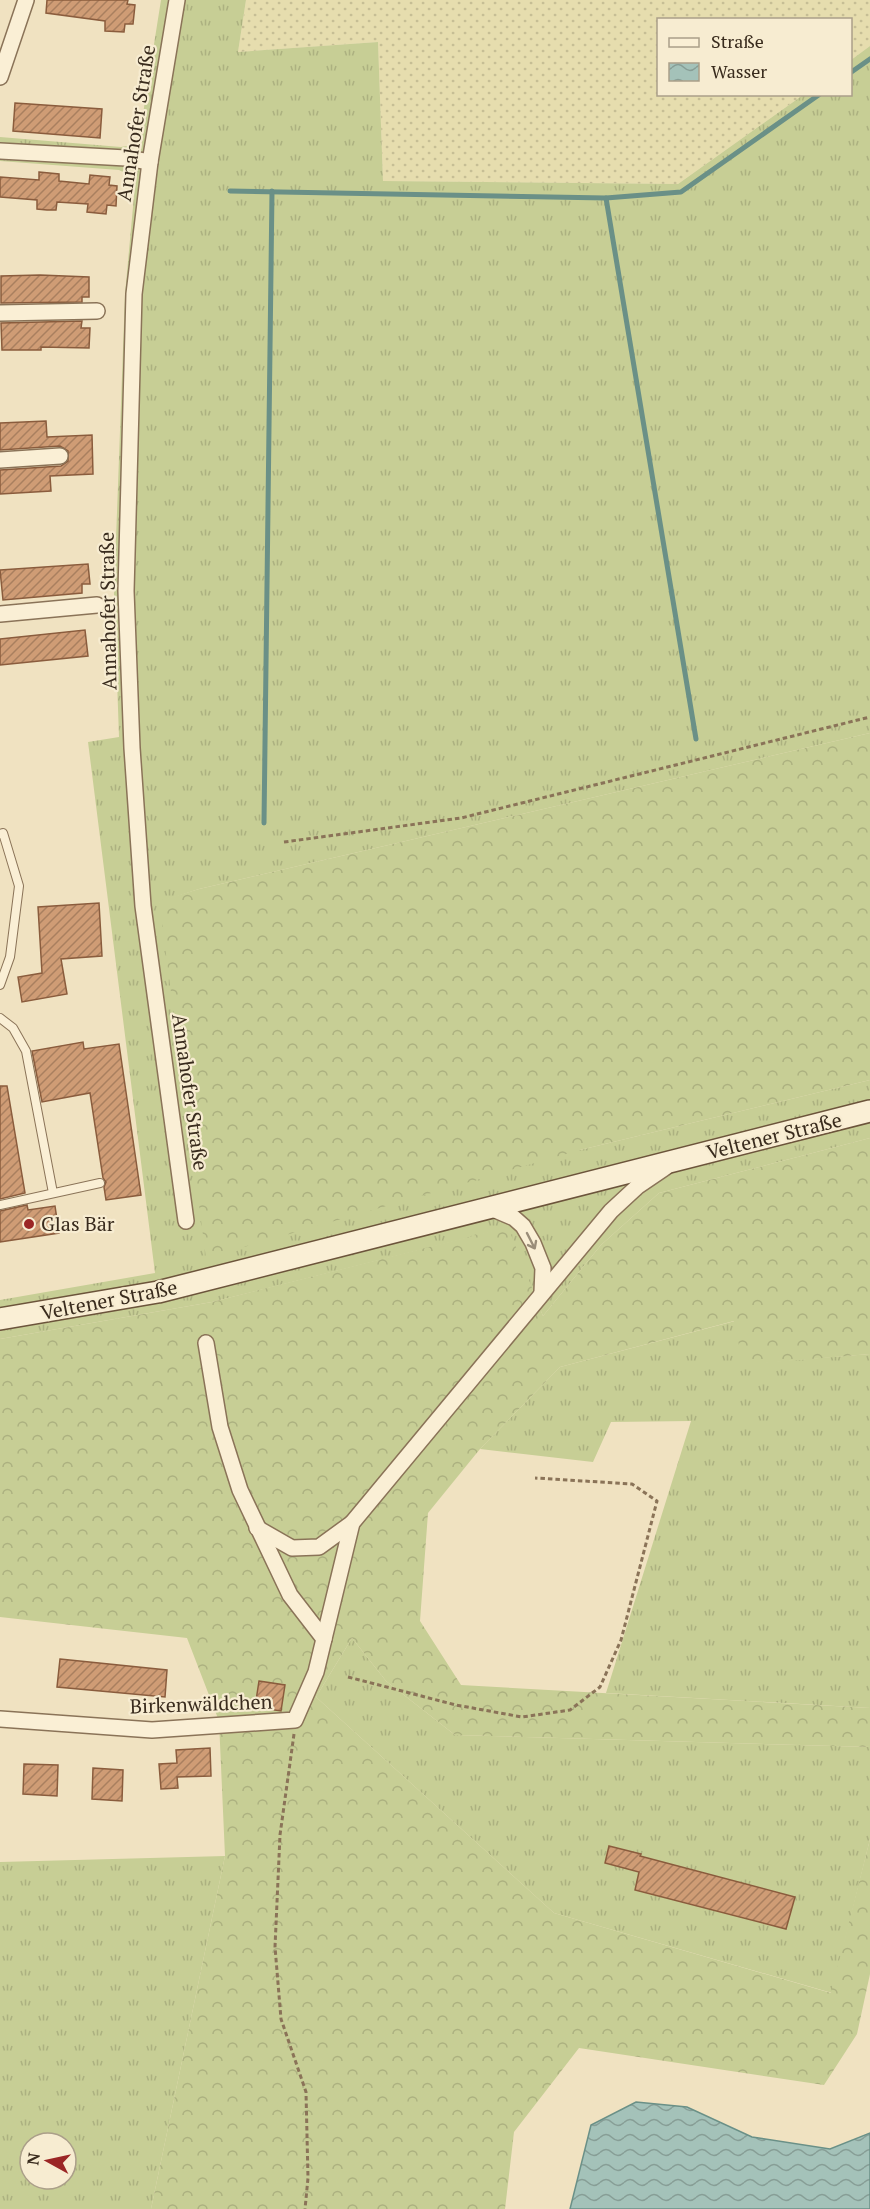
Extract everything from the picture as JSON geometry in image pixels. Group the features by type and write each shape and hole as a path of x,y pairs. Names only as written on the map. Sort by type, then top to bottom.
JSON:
{"main road":[{"name":"Veltener Straße","path":"0,1319 158,1292 217,1278 870,1111"}],"street":[{"path":"0,77 26,0"},
{"name":"Annahofer Straße","path":"177,0 150,162 134,294 126,591 132,748 143,906 186,1221"},
{"path":"0,151 126,158 150,162"},
{"path":"0,313 97,311"},
{"path":"0,460 60,456"},
{"path":"0,614 98,605"},
{"path":"257,1528 292,1548 319,1547 352,1523 611,1211 638,1185 678,1160"},
{"path":"493,1209 514,1218 523,1226 543,1268 542,1292"},
{"path":"206,1342 220,1427 240,1491 290,1595 324,1639"},
{"path":"296,1720 316,1672 352,1523"},
{"name":"Birkenwäldchen","path":"0,1719 152,1730 296,1720"}],"lane":[{"path":"0,834 3,833 19,886 10,957 0,985"},
{"path":"0,1018 13,1028 26,1051 54,1193"},
{"path":"0,1205 100,1183"}],"path":[{"path":"284,842 461,818 870,717"},
{"path":"348,1677 456,1705 522,1717 570,1710 600,1687 621,1640 657,1501 632,1484 535,1478"},
{"path":"296,1720 280,1834 275,1947 281,2019 306,2092 308,2178 305,2209"}],"shaded area":[{"path":"246,0 870,0 870,46 852,59 852,18 657,18 657,96 802,96 678,184 383,181 378,42 238,52"}],"green space":[{"path":"161,0 246,0 238,52 378,42 383,181 678,184 802,96 852,96 852,59 870,46 870,733 199,889 159,902 580,1150 870,1080 870,1138 659,1193 601,1245 543,1316 507,1228 212,1302 0,1339 0,1300 155,1273 88,742 119,737 114,594 125,294 135,185 129,175 119,170 0,161 0,137 121,147 132,145 139,139"},
{"path":"870,733 870,1080 580,1150 206,1258 159,901 199,889"},
{"path":"870,1138 870,1354 743,1365 734,1321 560,1367 480,1449 428,1513 420,1621 461,1685 870,1708 870,1747 455,1735 386,1681 352,1638 316,1697 554,1913 831,1993 870,1839 870,1974 857,2034 824,2085 579,2048 514,2132 505,2209 151,2209 225,1856 219,1721 187,1638 0,1617 0,1339 212,1302 508,1227 543,1316 601,1245 659,1193"},
{"path":"735,1321 744,1364 870,1354 870,1708 606,1693 691,1421 611,1422 593,1462 480,1449 560,1367"},
{"path":"352,1638 386,1681 455,1735 870,1747 870,1839 832,1993 554,1913 316,1697"},
{"path":"225,1856 151,2209 0,2209 0,1862"}],"water":[{"path":"636,2102 687,2107 752,2137 830,2149 870,2133 870,2209 570,2209 591,2125"}],"building":[{"path":"47,0 128,0 127,4 135,5 133,24 125,24 124,32 105,31 105,21 46,13"},
{"path":"15,103 102,109 100,138 13,131"},
{"path":"39,172 59,174 59,181 89,184 90,175 110,177 109,185 117,186 116,206 107,205 106,214 87,212 88,204 57,202 56,210 47,210 37,209 37,200 0,197 0,177 39,180"},
{"path":"1,276 89,277 89,297 82,297 82,302 1,303"},
{"path":"82,321 81,328 90,328 89,348 41,347 41,350 2,350 1,323"},
{"path":"46,421 47,437 92,435 93,474 50,476 51,491 0,494 0,470 61,466 68,461 68,451 60,446 0,450 0,423"},
{"path":"88,564 90,584 82,584 82,593 3,600 0,570"},
{"path":"85,630 88,656 0,665 0,639"},
{"path":"99,903 102,956 61,959 67,994 22,1002 18,977 42,973 38,907"},
{"path":"83,1042 84,1049 119,1044 141,1195 106,1200 104,1187 106,1182 103,1178 90,1093 42,1102 32,1051"},
{"path":"0,1086 7,1086 25,1193 0,1199"},
{"name":"Glas Bär","path":"27,1205 28,1210 55,1206 59,1233 0,1242 0,1211"},
{"path":"60,1659 167,1670 165,1697 57,1687"},
{"path":"259,1681 285,1685 281,1711 255,1707"},
{"path":"210,1748 211,1776 177,1777 178,1788 161,1789 159,1764 177,1763 176,1750"},
{"path":"24,1764 58,1765 57,1796 23,1794"},
{"path":"93,1768 123,1770 122,1801 92,1799"},
{"path":"609,1846 795,1897 786,1929 635,1890 639,1872 605,1863"}],"waterway":[{"path":"852,72 870,59"},
{"path":"230,191 606,198 681,192 817,96"},
{"path":"264,823 272,191"},
{"path":"606,198 696,739"}],"place":[{"name":"Glas Bär","path":"29,1224"}]}
